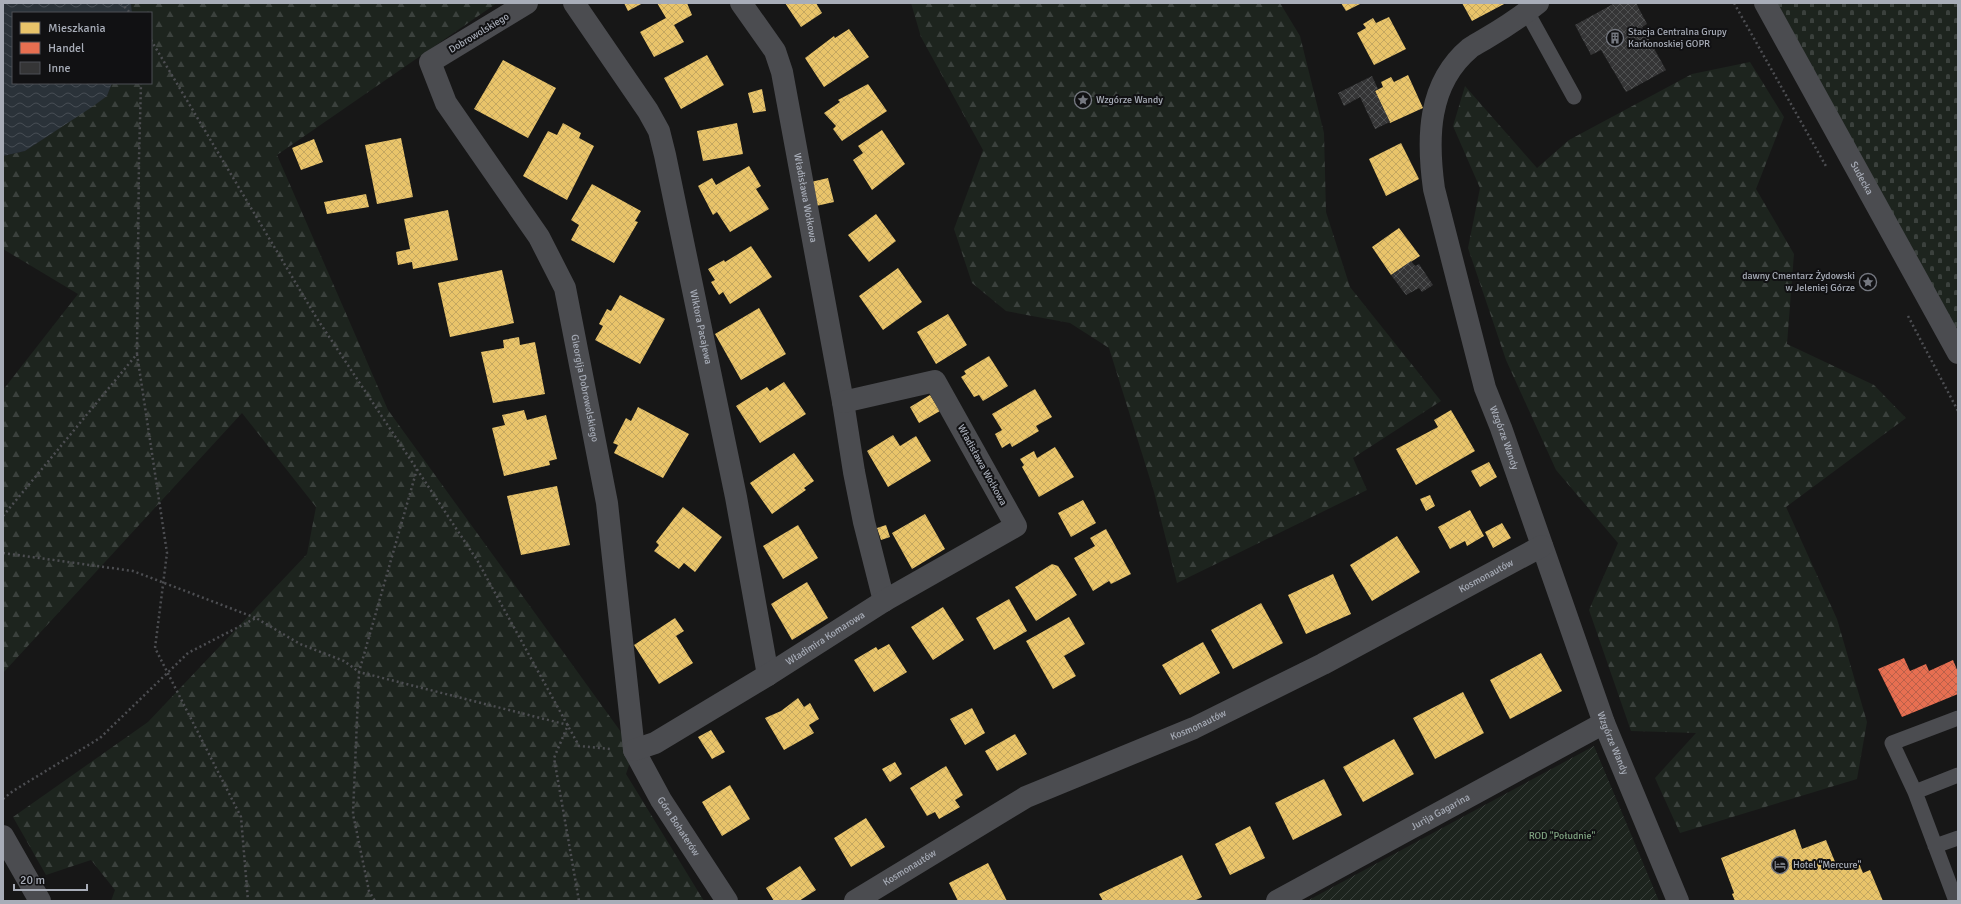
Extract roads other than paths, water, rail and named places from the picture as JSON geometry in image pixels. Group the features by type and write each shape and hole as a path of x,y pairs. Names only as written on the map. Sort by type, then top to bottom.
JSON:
{"street":[{"name":"Dobrowolskiego","path":"430,62 527,3"},
{"name":"Wiktora Pacajewa","path":"574,3 648,111 659,131 736,497 768,675"},
{"name":"Władisława Wołkowa","path":"741,3 775,51 782,72 844,402 861,508 884,601"},
{"name":"Sudecka","path":"1765,3 1958,353"},
{"name":"Wzgórze Wandy","path":"1533,7 1470,48 1448,73 1435,99 1430,134 1430,162 1434,189 1485,388 1604,723 1678,901"},
{"name":"Gieorgija Dobrowolskiego","path":"430,62 446,103 539,237 565,288 607,503 634,750"},
{"name":"Władisława Wołkowa","path":"844,402 935,381 1016,526"},
{"name":"Władimira Komarowa","path":"634,750 655,743 768,675 884,601 1016,526"},
{"name":"Kosmonautów","path":"855,901 1026,797 1194,728 1323,664 1542,546"},
{"name":"Jurija Gagarina","path":"1277,901 1604,723"},
{"name":"Góra Bohaterów","path":"634,750 661,800 727,901"},
{"path":"3,836 40,901"}],"lane":[{"path":"1533,7 1574,97"},
{"path":"1956,901 1914,792 1892,743 1958,718"},
{"path":"1914,792 1958,775"},
{"path":"1935,846 1958,838"}],"water":[{"path":"3,3 131,3 132,12 12,12 12,84 112,84 107,96 92,107 25,151 3,156"}],"place":[{"name":"Stacja Centralna Grupy Karkonoskiej GOPR","path":"1615,38"},
{"name":"Wzgórze Wandy","path":"1083,100"},
{"name":"dawny Cmentarz Żydowski w Jeleniej Górze","path":"1868,282"},
{"name":"Hotel \"Mercure\"","path":"1780,865"}],"park label":[{"name":"ROD \"Południe\"","path":"1562,836"}]}
